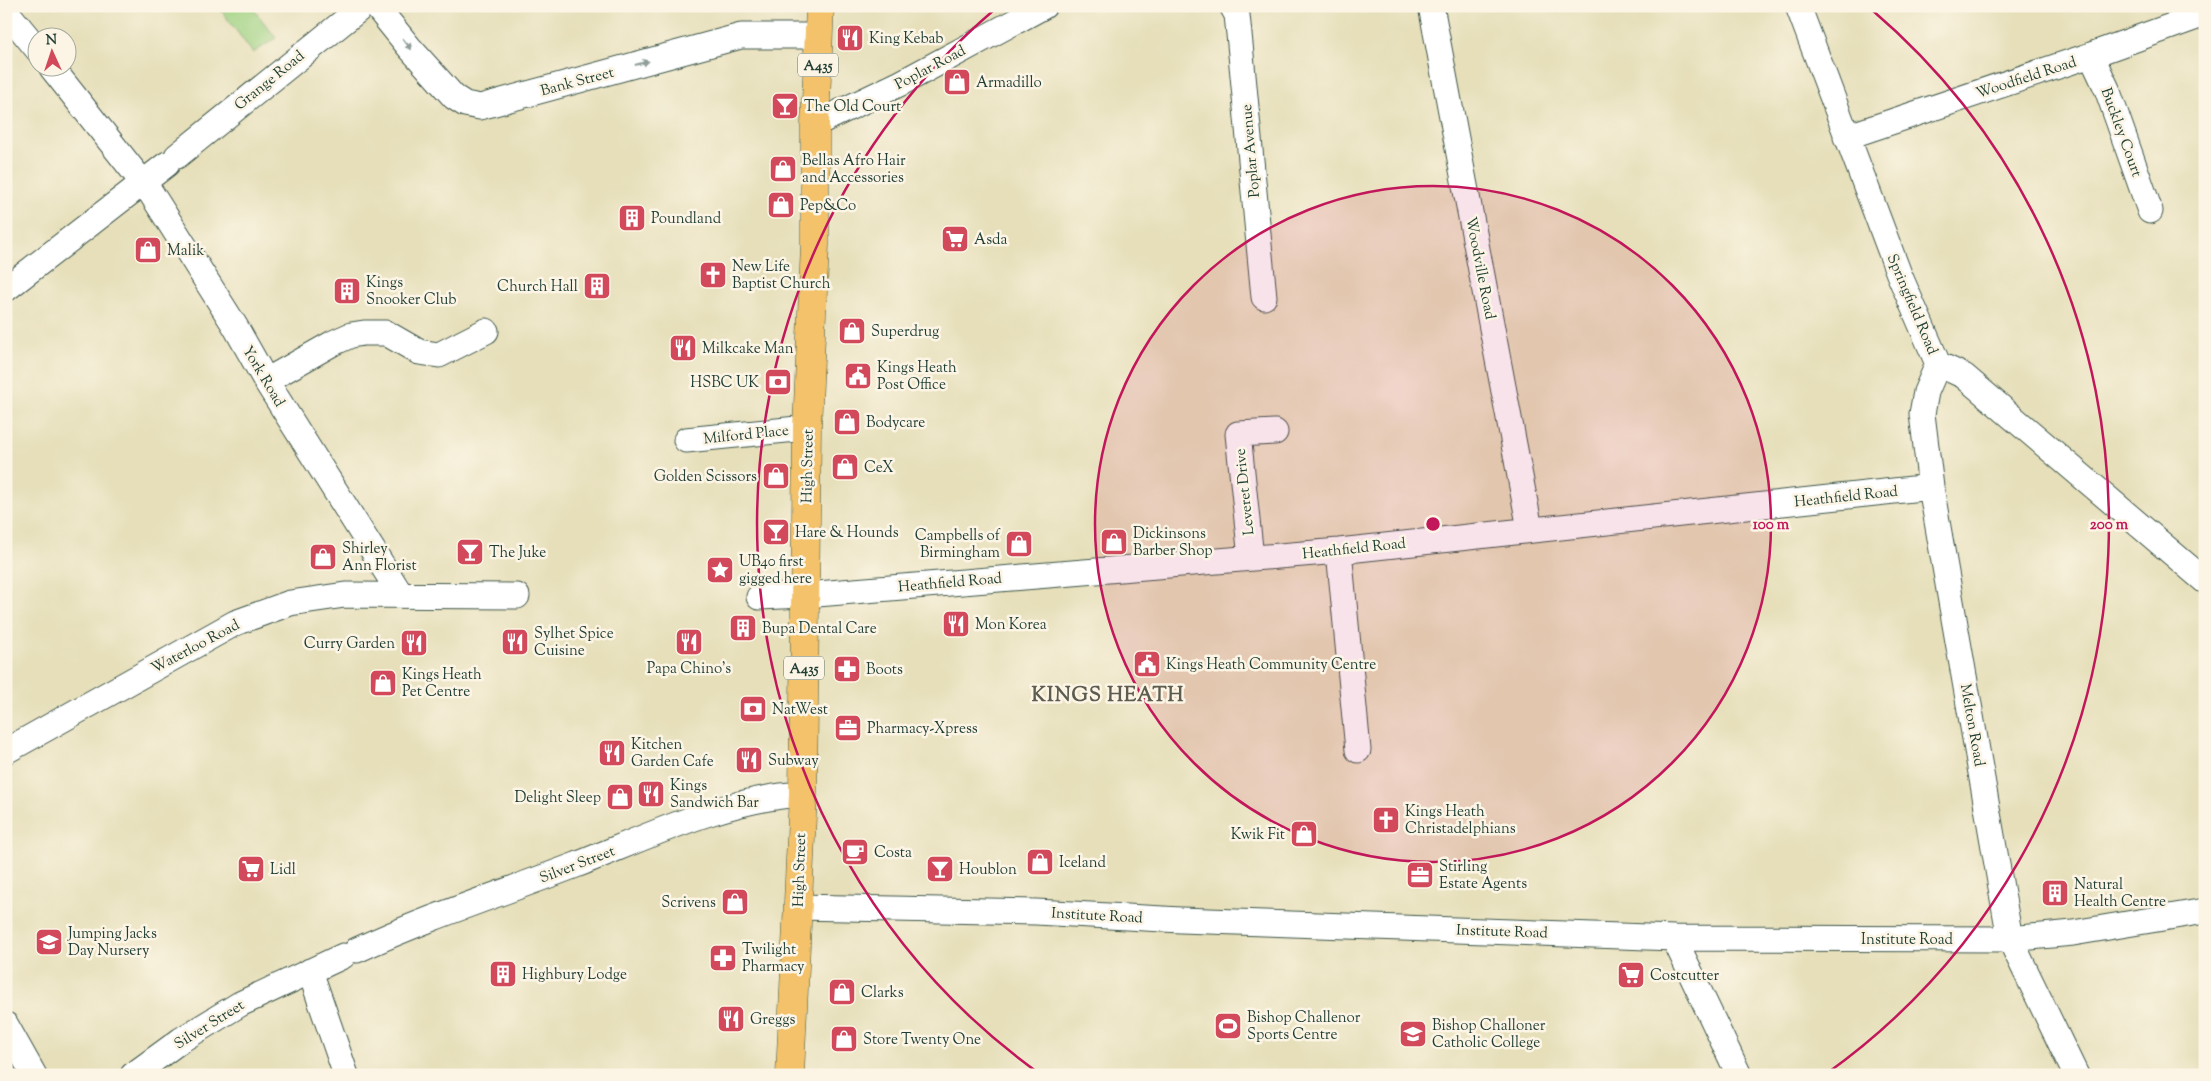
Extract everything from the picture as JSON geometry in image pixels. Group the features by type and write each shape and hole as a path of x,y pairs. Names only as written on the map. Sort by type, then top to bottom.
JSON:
{"highway":[{"name":"High Street","path":"790,1075 803,794 807,428 815,245 815,124 820,6"}],"street":[{"name":"Grange Road","path":"6,289 172,160 363,6"},
{"name":"Bank Street","path":"376,6 409,48 454,97 465,104 480,107 741,36 819,36"},
{"name":"Poplar Road","path":"815,124 884,91 1044,6"},
{"name":"Poplar Avenue","path":"1232,6 1237,15 1264,297"},
{"name":"Woodville Road","path":"1431,6 1530,529"},
{"name":"Springfield Road","path":"1798,6 1898,274 1938,364 1964,376 2205,581"},
{"path":"6,11 28,38"},
{"name":"Woodfield Road","path":"1846,137 2091,55 2205,14"},
{"name":"Buckley Court","path":"2091,55 2107,90 2150,211"},
{"name":"York Road","path":"60,78 144,182 235,326 266,381 401,595"},
{"path":"266,381 333,342 351,335 386,333 419,352 440,355 486,332"},
{"name":"Melton Road","path":"1938,364 1926,392 1922,414 1931,487 2010,939 2076,1075"},
{"name":"Milford Place","path":"686,440 807,428"},
{"name":"Leveret Drive","path":"1251,558 1238,434 1275,432"},
{"name":"Heathfield Road","path":"805,595 1339,551 1931,487"},
{"path":"1339,551 1358,750"},
{"name":"Waterloo Road","path":"6,751 235,623 290,603 345,595 401,595"},
{"path":"401,595 518,596"},
{"path":"759,597 805,595"},
{"name":"Silver Street","path":"133,1075 181,1040 240,1004 350,953 454,910 694,819 750,801 783,794 803,794"},
{"name":"Institute Road","path":"798,908 1036,912 1181,920 1674,938 2010,939 2073,933 2205,911"},
{"path":"1674,938 1739,1075"},
{"path":"310,971 346,1075"},
{"path":"6,1025 34,1075"}],"green space":[{"path":"218,6 251,6 276,38 253,53"}],"place":[{"name":"King Kebab","path":"850,38"},
{"name":"Armadillo","path":"957,82"},
{"name":"The Old Court","path":"785,106"},
{"name":"Bellas Afro Hair and Accessories","path":"783,169"},
{"name":"Pep&Co","path":"781,205"},
{"name":"Poundland","path":"632,218"},
{"name":"Asda","path":"955,239"},
{"name":"Malik","path":"148,250"},
{"name":"New Life Baptist Church","path":"713,275"},
{"name":"Church Hall","path":"597,286"},
{"name":"Kings Snooker Club","path":"347,291"},
{"name":"Superdrug","path":"852,331"},
{"name":"Milkcake Man","path":"683,348"},
{"name":"Kings Heath Post Office","path":"858,376"},
{"name":"HSBC UK","path":"778,382"},
{"name":"Bodycare","path":"847,422"},
{"name":"CeX","path":"845,467"},
{"name":"Golden Scissors","path":"776,476"},
{"name":"Hare & Hounds","path":"776,532"},
{"name":"Dickinsons Barber Shop","path":"1114,542"},
{"name":"Campbells of Birmingham","path":"1019,544"},
{"name":"The Juke","path":"470,552"},
{"name":"Shirley Ann Florist","path":"323,557"},
{"name":"UB40 first gigged here","path":"720,570"},
{"name":"Mon Korea","path":"956,624"},
{"name":"Bupa Dental Care","path":"743,628"},
{"name":"Sylhet Spice Cuisine","path":"515,642"},
{"name":"Papa Chino's","path":"689,642"},
{"name":"Curry Garden","path":"414,643"},
{"name":"Kings Heath Community Centre","path":"1147,664"},
{"name":"Boots","path":"847,669"},
{"name":"Kings Heath Pet Centre","path":"383,683"},
{"name":"NatWest","path":"753,709"},
{"name":"Pharmacy-Xpress","path":"848,728"},
{"name":"Kitchen Garden Cafe","path":"612,753"},
{"name":"Subway","path":"749,760"},
{"name":"Kings Sandwich Bar","path":"651,794"},
{"name":"Delight Sleep","path":"620,797"},
{"name":"Kings Heath Christadelphians","path":"1386,820"},
{"name":"Kwik Fit","path":"1304,834"},
{"name":"Costa","path":"855,852"},
{"name":"Iceland","path":"1040,862"},
{"name":"Lidl","path":"251,869"},
{"name":"Houblon","path":"940,869"},
{"name":"Stirling Estate Agents","path":"1420,875"},
{"name":"Natural Health Centre","path":"2055,893"},
{"name":"Scrivens","path":"735,902"},
{"name":"Jumping Jacks Day Nursery","path":"49,942"},
{"name":"Twilight Pharmacy","path":"723,958"},
{"name":"Highbury Lodge","path":"503,974"},
{"name":"Costcutter","path":"1631,975"},
{"name":"Clarks","path":"842,992"},
{"name":"Greggs","path":"731,1019"},
{"name":"Bishop Challenor Sports Centre","path":"1228,1026"},
{"name":"Bishop Challoner Catholic College","path":"1413,1034"},
{"name":"Store Twenty One","path":"844,1039"}],"district":[{"name":"KINGS HEATH","path":"1108,694"}]}
